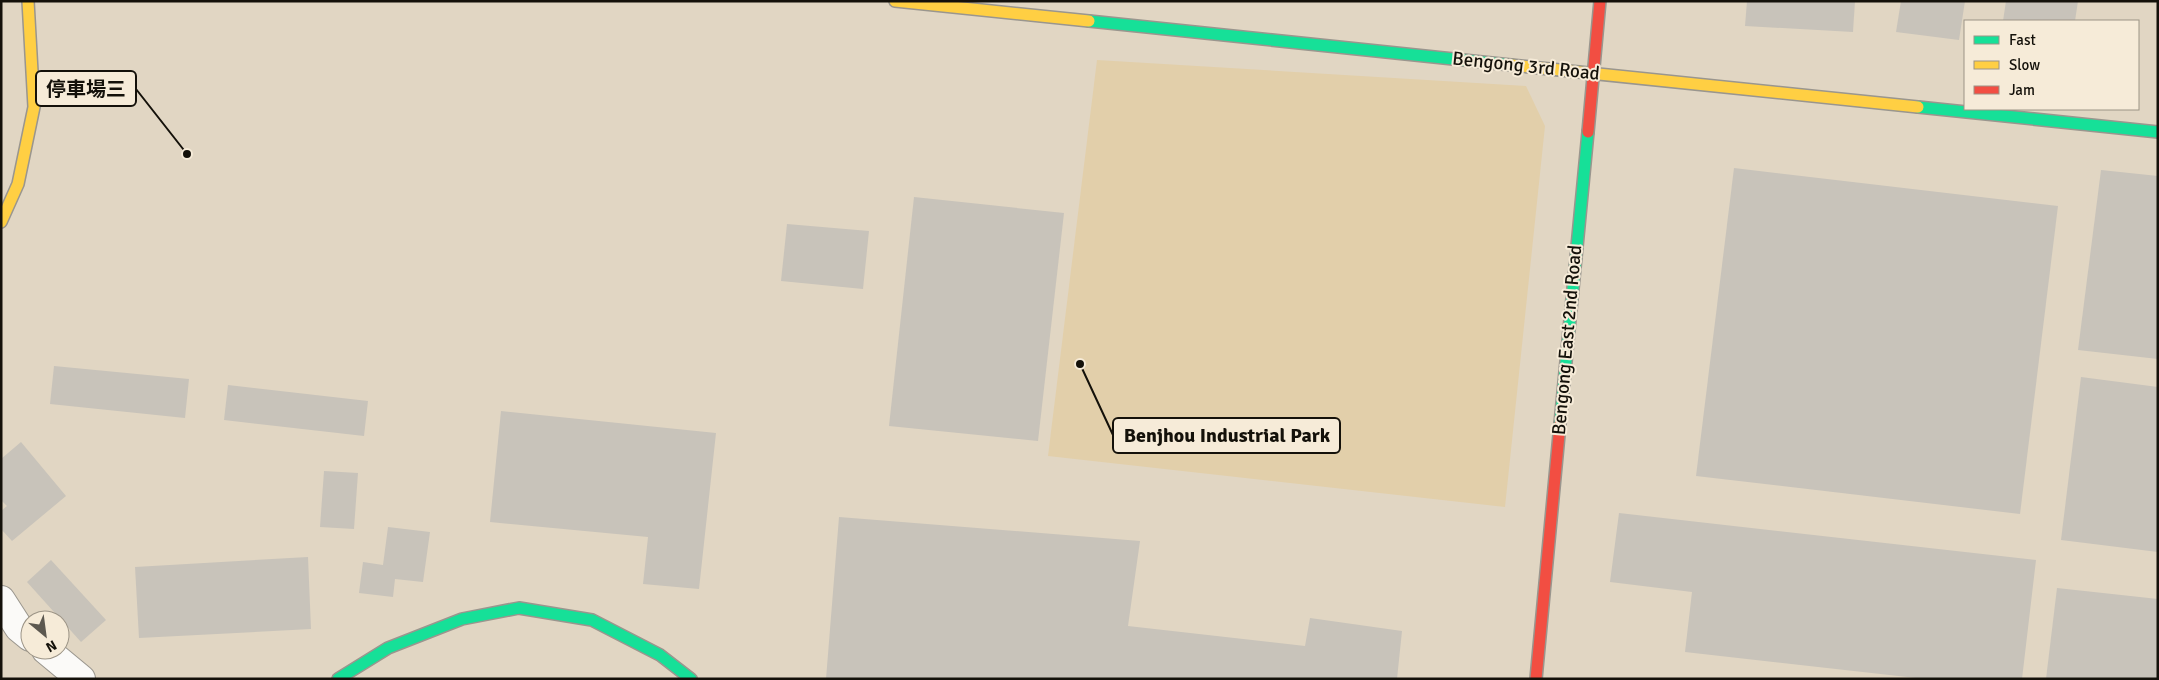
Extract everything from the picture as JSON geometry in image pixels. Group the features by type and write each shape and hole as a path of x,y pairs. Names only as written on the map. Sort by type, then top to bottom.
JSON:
{"street":[{"path":"1,222 18,184 34,107 28,1"},
{"name":"Bengong 3rd Road","path":"895,1 2158,132"},
{"name":"Bengong East 2nd Road","path":"1536,679 1600,1"},
{"path":"1,600 20,629"},
{"path":"338,679 388,648 406,640 462,619 519,608 592,620 660,655 691,679"},
{"path":"58,660 81,679"}],"shaded area":[{"path":"1,1 2158,1 2158,679 1,679"},
{"path":"1097,60 1526,86 1545,126 1505,507 1048,456"}],"building":[{"path":"1747,1 1855,1 1853,32 1745,26"},
{"path":"1901,1 1965,1 1959,40 1896,32"},
{"path":"2006,1 2078,1 2075,20 2003,20"},
{"path":"1734,168 2058,206 2020,514 1696,476"},
{"path":"2101,170 2158,176 2158,359 2078,350"},
{"path":"914,197 1064,213 1038,441 889,426"},
{"path":"787,224 869,231 863,289 781,281"},
{"path":"54,366 189,379 185,418 50,404"},
{"path":"2081,377 2158,387 2158,552 2061,540"},
{"path":"228,385 368,401 364,436 224,420"},
{"path":"501,411 716,433 699,589 643,584 648,537 490,522"},
{"path":"21,442 66,496 12,541 1,529 1,511 7,506 1,500 1,459"},
{"path":"324,471 358,473 354,529 320,527"},
{"path":"1619,513 2036,560 2022,679 1925,679 1685,652 1692,592 1610,582"},
{"path":"839,517 1140,541 1128,626 1305,646 1310,618 1402,631 1397,679 826,679"},
{"path":"388,527 430,532 423,582 395,579 393,597 359,593 363,562 383,565"},
{"path":"308,557 311,629 139,638 135,567"},
{"path":"51,560 106,620 81,642 70,630 70,610 52,610 27,582"},
{"path":"2057,588 2158,599 2158,679 2046,679"}],"traffic: fast":[{"path":"1089,21 1511,65"},
{"path":"1918,107 2158,132"},
{"path":"1560,424 1588,132"},
{"path":"338,679 388,648 462,619 519,608 592,620 660,655 691,679"}],"traffic: slow":[{"path":"1,222 18,184 34,107 28,1"},
{"path":"895,1 1089,21"},
{"path":"1511,65 1918,107"}],"traffic: jam":[{"path":"1588,132 1600,1"},
{"path":"1536,679 1560,424"}],"place":[{"name":"停車場三","path":"187,154"},
{"name":"Benjhou Industrial Park","path":"1080,364"}]}
